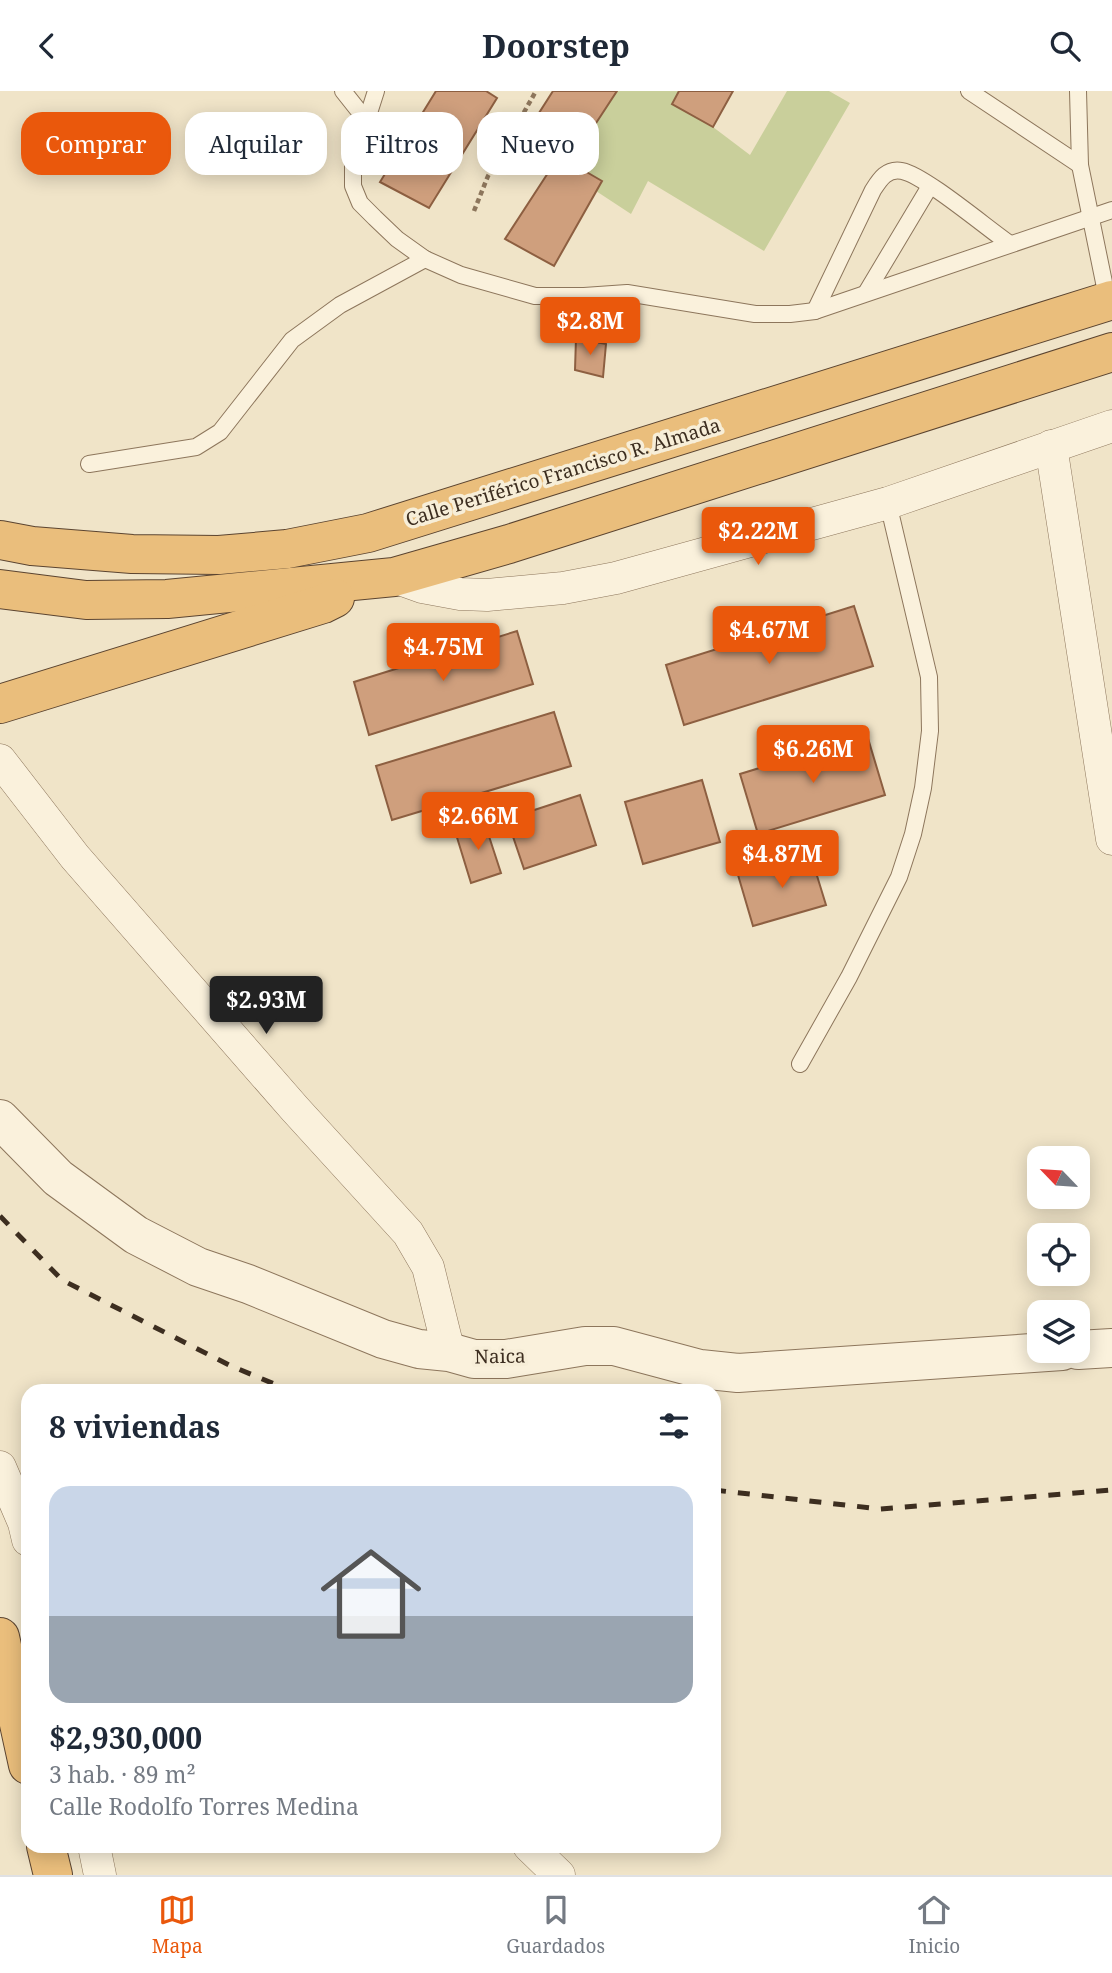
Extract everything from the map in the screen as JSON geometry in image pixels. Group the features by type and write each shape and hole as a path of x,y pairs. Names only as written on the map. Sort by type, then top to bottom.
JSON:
{"highway":[{"name":"Calle Periférico Francisco R. Almada","path":"0,540 32,546 132,554 219,555 287,549 368,533 1111,305"},
{"path":"0,704 323,604 381,579 548,532 1112,352"},
{"path":"0,589 86,600 167,599 381,579"},
{"path":"0,1637 21,1733"},
{"path":"48,1853 53,1875"}],"street":[{"path":"381,579 460,594 487,596 562,587 657,568 888,503 1112,426"},
{"path":"1051,446 1112,839"},
{"path":"0,760 75,857 295,1109 408,1233 428,1267 449,1352"},
{"name":"Naica","path":"0,1119 58,1178 146,1241 198,1267 248,1284 383,1339 419,1349 449,1352 474,1359 506,1359 585,1346 614,1346 700,1369 738,1373 1027,1353"},
{"path":"1090,1349 1112,1348"},
{"path":"0,1467 20,1526"},
{"path":"95,1853 100,1875"},
{"path":"536,1853 559,1875"}],"lane":[{"path":"343,91 360,112"},
{"path":"369,112 376,91"},
{"path":"969,91 1080,165"},
{"path":"1078,91 1080,165 1089,217 1111,305"},
{"path":"815,311 873,190 881,177 893,170 902,170 930,186 1010,244"},
{"path":"353,175 353,186 360,203 374,218 425,259 461,275 535,296 627,293 755,314 815,311 1112,210"},
{"path":"866,293 930,186"},
{"path":"89,464 196,447 219,432 292,340 340,305 425,259"},
{"path":"800,1063 849,977 899,877 913,834 923,787 930,731 929,677 888,503"}],"path":[{"path":"524,112 536,91"},
{"path":"474,211 489,175"}],"green space":[{"path":"617,91 679,91 672,104 713,127 750,155 787,91 829,91 850,103 764,251 648,181 631,214 596,191 602,181 592,175 599,175 599,119"}],"building":[{"path":"436,91 486,91 497,98 488,112 477,112 477,130 463,153 463,112 423,112"},
{"path":"553,91 617,91 599,119 599,112 540,112"},
{"path":"679,91 733,91 713,127 672,104"},
{"path":"384,175 449,175 429,208 380,182"},
{"path":"547,175 592,175 602,181 554,266 505,239"},
{"path":"576,338 606,344 603,377 575,370"},
{"path":"854,606 873,666 684,725 666,665"},
{"path":"517,631 533,684 369,735 354,682"},
{"path":"554,712 571,766 392,820 376,766"},
{"path":"867,735 885,795 758,834 740,774"},
{"path":"702,780 720,842 643,864 625,802"},
{"path":"580,795 596,845 524,869 507,819"},
{"path":"484,821 501,873 471,883 455,831"},
{"path":"810,853 826,905 753,926 738,875"}],"railway":[{"path":"0,1216 62,1280 229,1365 274,1384"},
{"path":"721,1491 880,1509 1112,1490"}]}
